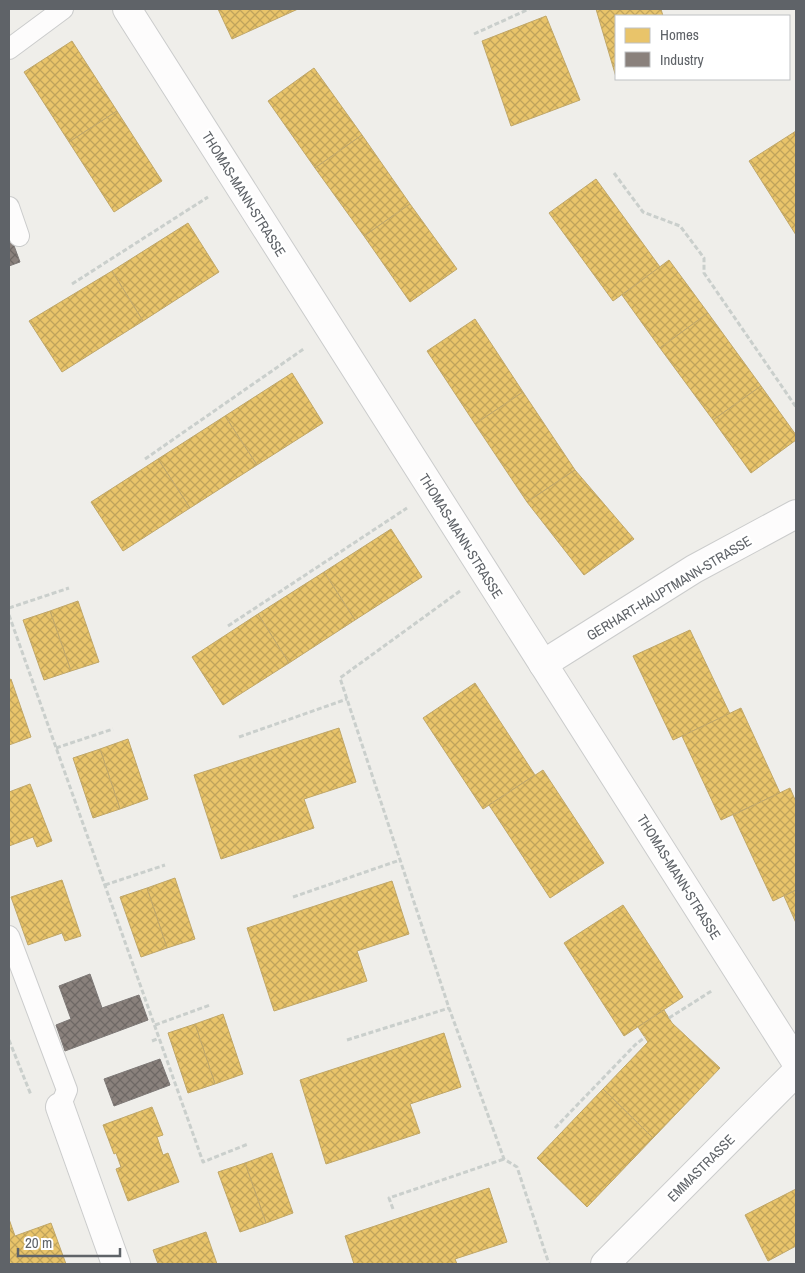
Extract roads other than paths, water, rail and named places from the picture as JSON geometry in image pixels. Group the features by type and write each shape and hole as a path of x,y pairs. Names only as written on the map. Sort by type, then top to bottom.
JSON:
{"street":[{"name":"THOMAS-MANN-STRASSE","path":"127,9 796,1062"},
{"name":"GERHART-HAUPTMANN-STRASSE","path":"543,664 694,569 796,514"},
{"name":"EMMASTRASSE","path":"605,1264 796,1072"},
{"path":"60,1108 116,1264"}],"lane":[{"path":"9,49 63,9"},
{"path":"9,207 19,236"},
{"path":"9,936 66,1090 60,1108"}]}
